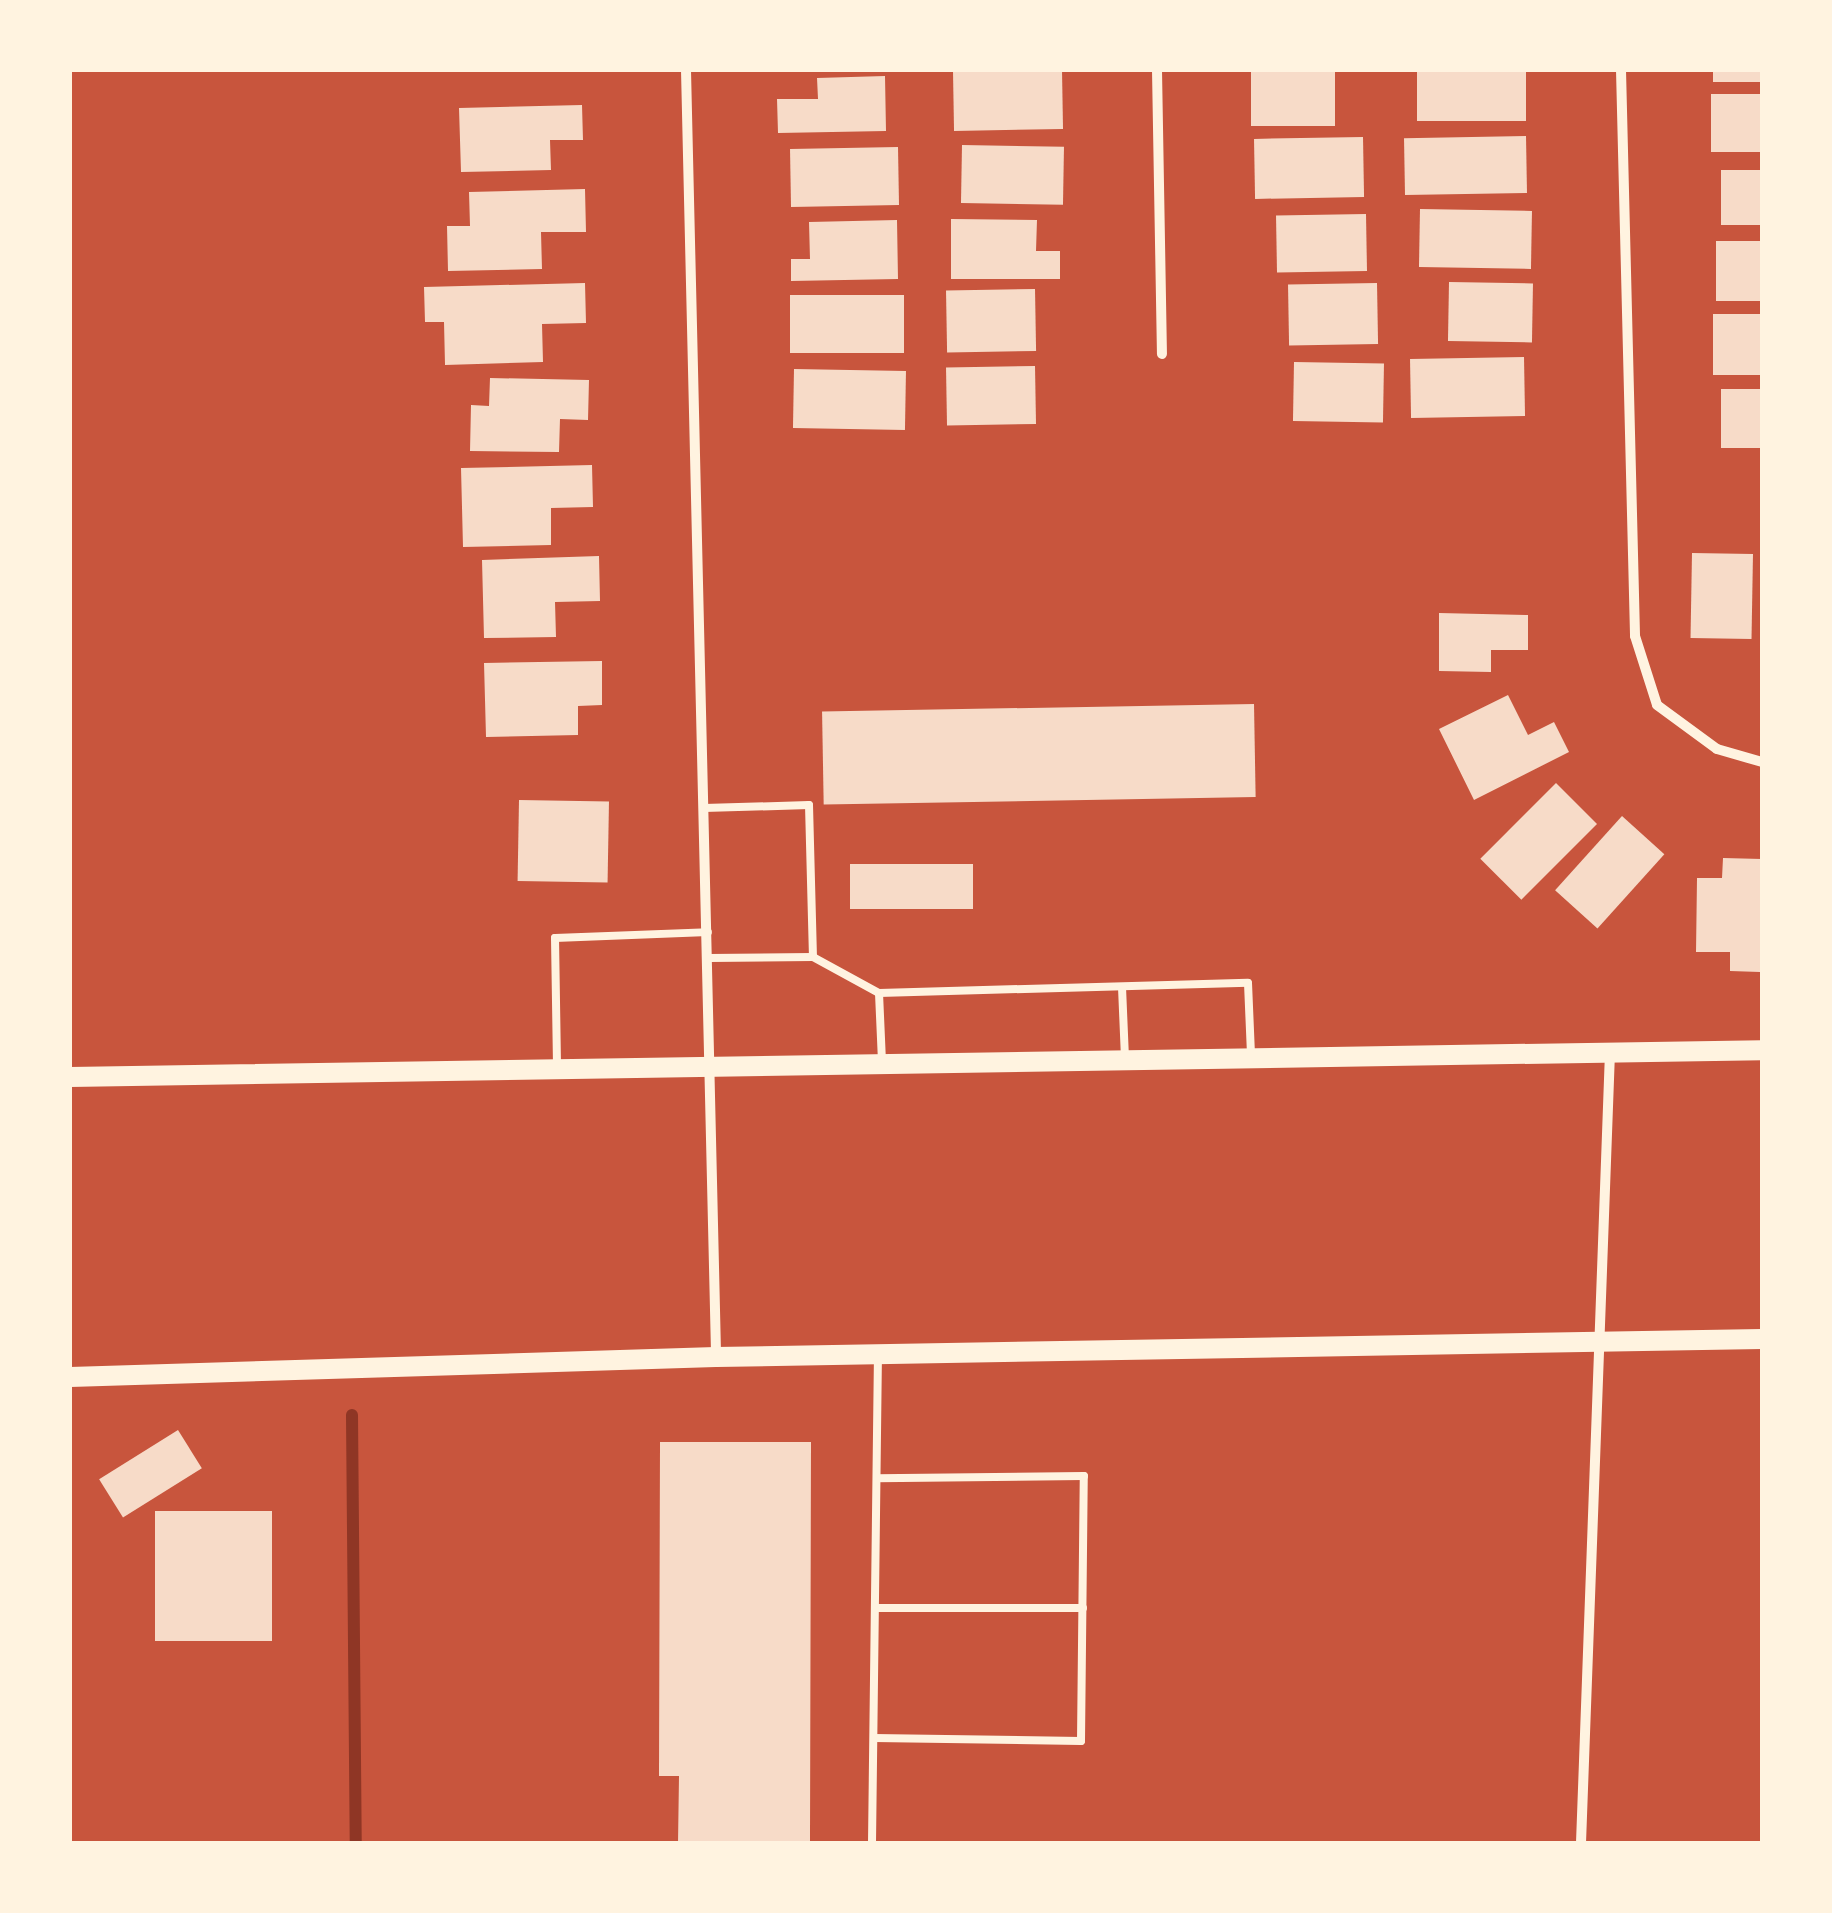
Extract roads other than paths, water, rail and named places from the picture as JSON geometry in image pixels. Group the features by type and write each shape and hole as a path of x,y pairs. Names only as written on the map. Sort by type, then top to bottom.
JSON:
{"main road":[{"path":"70,1077 712,1072 1762,1050"},
{"path":"70,1377 716,1357 1762,1339"}],"street":[{"path":"686,70 716,1357"},
{"path":"1157,70 1162,354"},
{"path":"1622,70 1635,636 1657,705 1717,749 1762,762"},
{"path":"1581,1843 1610,1054"}],"lane":[{"path":"704,808 809,805 813,957"},
{"path":"558,1073 555,938 708,932"},
{"path":"708,958 813,957 879,992 1248,983 1251,1061"},
{"path":"1122,987 1126,1063"},
{"path":"879,992 882,1068"},
{"path":"872,1843 878,1354"},
{"path":"874,1738 1082,1741 1084,1476 877,1478"},
{"path":"875,1608 1083,1608"}],"waterway":[{"path":"352,1415 356,1843"}]}
